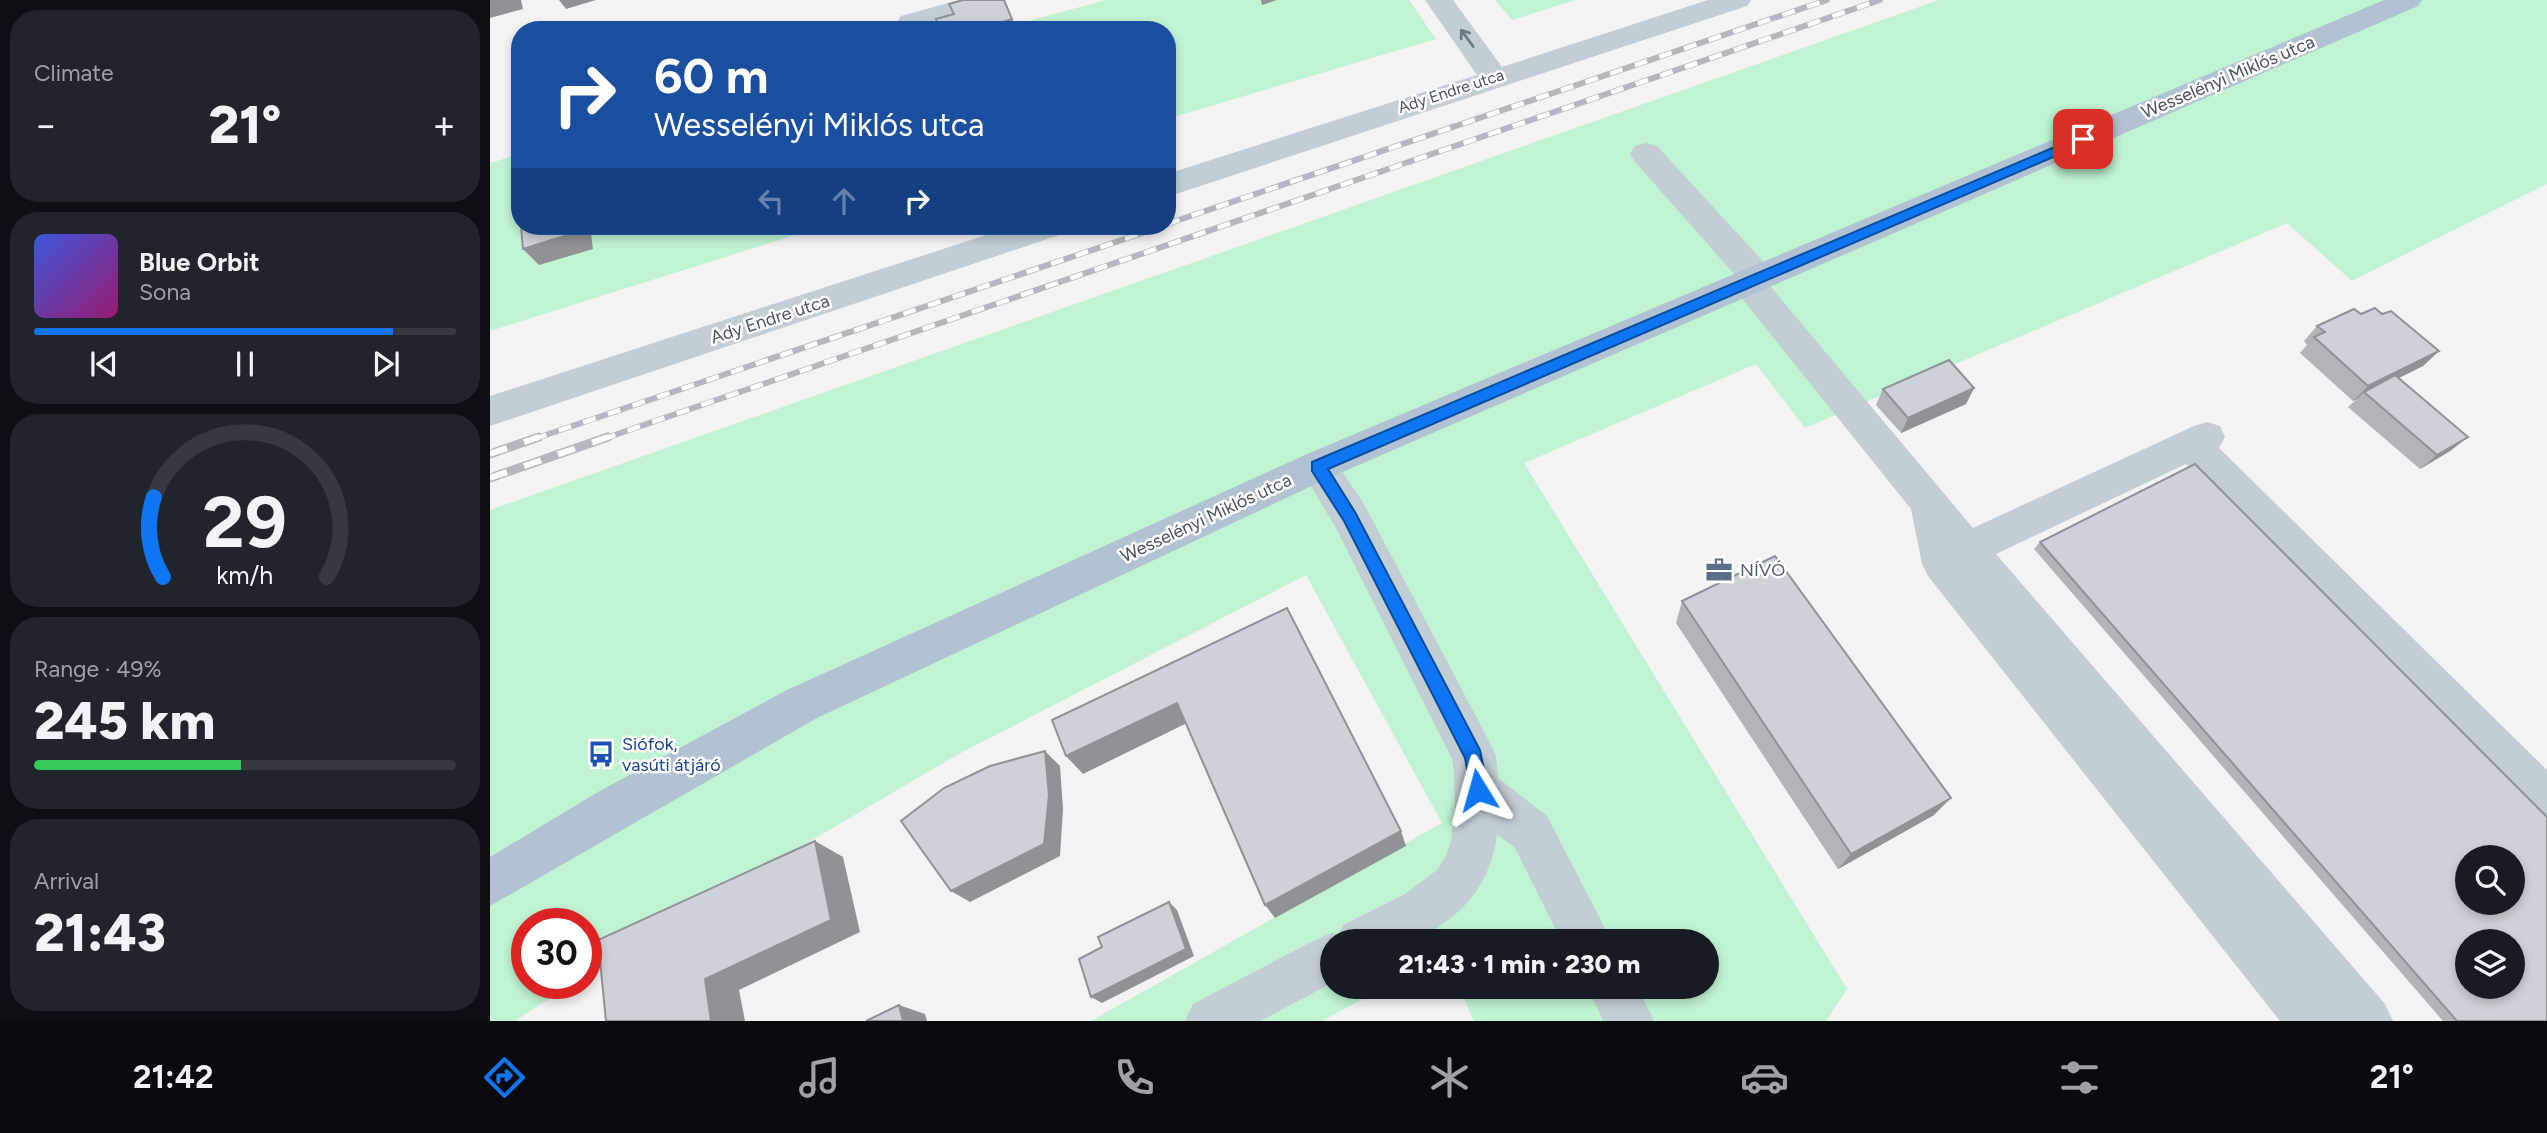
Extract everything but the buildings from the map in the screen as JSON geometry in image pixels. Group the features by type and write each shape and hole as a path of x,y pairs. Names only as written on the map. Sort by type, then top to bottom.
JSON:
{"main road":[{"name":"Wesselényi Miklós utca","path":"490,883 614,808 802,704 1318,466 2408,0"}],"street":[{"path":"910,17 991,0"},
{"path":"1439,0 1494,77"},
{"name":"Ady Endre utca","path":"1176,183 1494,77 1737,0"},
{"path":"1646,155 1753,280 1967,549 2368,1021"},
{"name":"Ady Endre utca","path":"490,411 993,235"},
{"path":"1967,549 2199,442 2547,801"},
{"path":"1318,466 1350,516 1474,756 1478,790 1468,863 1452,887 1422,909 1384,929"},
{"path":"1930,504 1942,564 2311,1021"},
{"path":"1478,790 1531,832 1581,929"},
{"path":"1210,1021 1320,963"},
{"path":"1618,999 1629,1021"}],"green space":[{"path":"1106,0 1409,0 1436,39 1176,116 1176,21 1028,21"},
{"path":"1495,0 1575,0 1512,20"},
{"path":"1939,0 2547,0 2547,184 2352,281 2287,223 1805,428 1756,364 1524,463 1847,989 1826,1021 1474,1021 1464,999 1719,999 1719,929 1320,929 1320,999 1363,999 1322,1021 1091,1021 1442,823 1306,575 955,756 602,964 602,908 511,908 511,999 548,999 515,1021 490,1021 490,510"},
{"path":"511,157 511,235 795,235 490,331 490,163"}],"railway":[{"path":"1176,221 1827,0"},
{"path":"603,439 1880,0"},
{"path":"534,439 1136,235"},
{"path":"490,454 539,437"},
{"path":"490,478 608,437"}],"place":[{"name":"NÍVÓ","path":"1719,570"},
{"name":"Siófok, vasúti átjáró","path":"601,754"}],"route":[{"path":"1478,790 1474,756 1350,516 1318,466 2083,139"}]}
